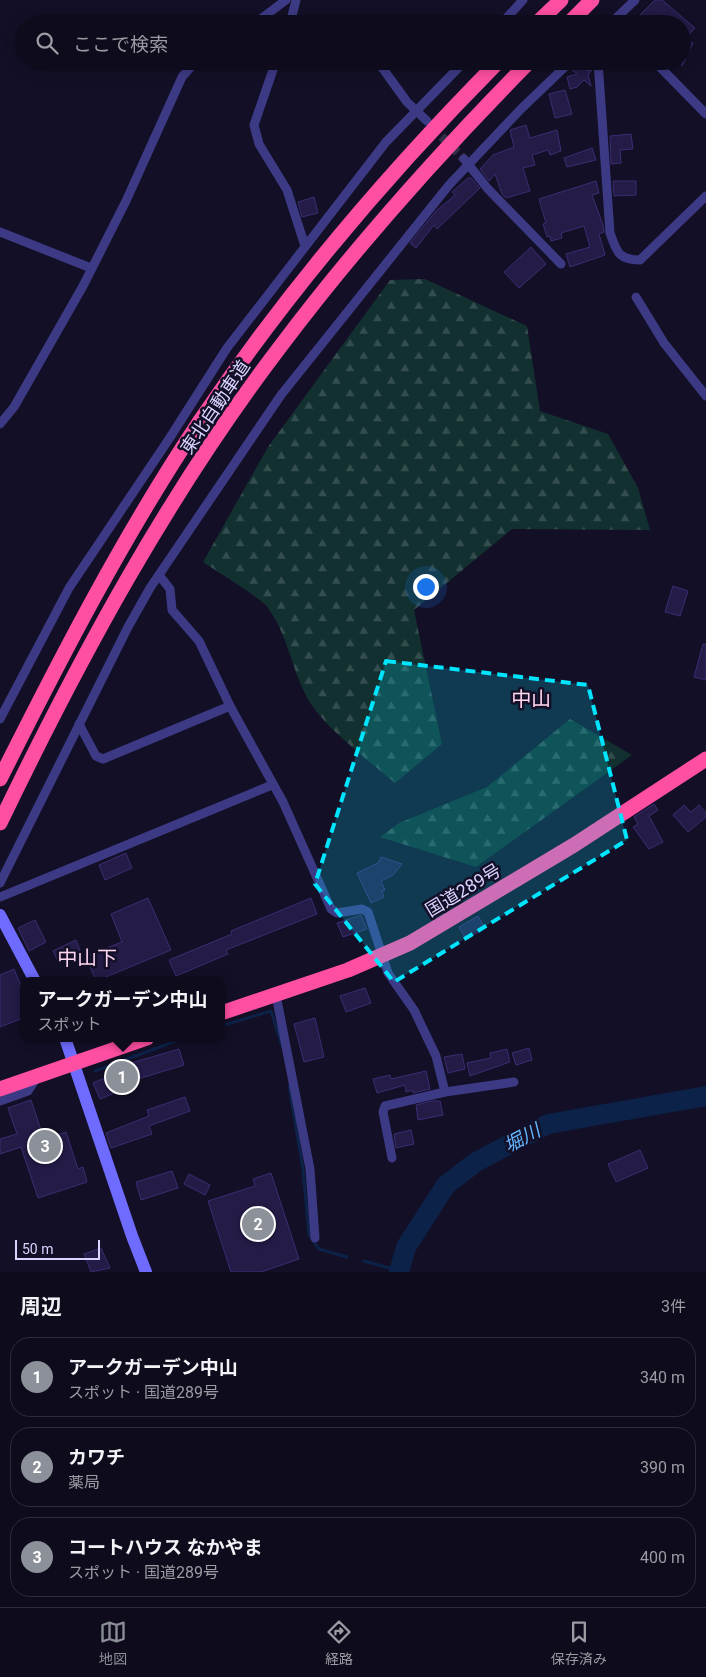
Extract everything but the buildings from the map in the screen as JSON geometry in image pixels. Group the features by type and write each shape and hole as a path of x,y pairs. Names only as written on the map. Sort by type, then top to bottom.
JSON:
{"highway":[{"path":"545,15 561,0"},
{"path":"577,15 592,0"},
{"name":"東北自動車道","path":"0,779 90,602 200,422 260,336 326,252 394,172 490,70"},
{"name":"東北自動車道","path":"0,823 109,609 160,523 219,433 279,347 344,265 437,158 521,70"},
{"name":"国道289号","path":"225,1012 276,995 381,956 410,943 533,870 706,759"},
{"path":"0,1088 135,1042"}],"street":[{"path":"266,15 286,0"},
{"path":"292,15 296,0"},
{"path":"509,15 523,0"},
{"path":"621,15 635,0"},
{"path":"0,424 14,407 91,268 126,201 182,77 188,70"},
{"path":"273,70 254,125 259,144 287,190 305,246"},
{"path":"384,70 408,102 427,121"},
{"path":"0,719 69,588 169,439 227,348 386,142 456,70"},
{"path":"0,883 128,627 159,575 281,395 466,162 562,70"},
{"path":"599,70 610,233 621,256 628,260 640,260 706,196"},
{"path":"663,70 706,114"},
{"path":"466,162 488,189 561,264"},
{"path":"0,232 91,268"},
{"path":"636,297 664,343 706,396"},
{"path":"159,575 170,588 172,610 175,616 199,641 230,706 282,802 331,909 337,913 362,909 368,912 388,973 414,1010 436,1056 446,1092"},
{"path":"79,724 96,756 103,759 230,706"},
{"path":"0,897 272,785"},
{"path":"0,915 33,977"},
{"path":"276,995 310,1169 315,1238"},
{"path":"67,1042 146,1272"},
{"path":"0,1101 28,1091 37,1076"},
{"path":"392,1158 383,1112 385,1106 446,1092 514,1082"}],"highlighted area":[{"path":"386,661 588,685 627,840 394,982 315,884"}],"green space":[{"path":"425,279 527,326 540,411 608,434 638,488 650,530 512,529 414,610 442,744 395,783 344,740 316,711 302,686 276,620 268,608 248,591 203,562 268,447 390,280"},
{"path":"570,719 632,755 476,867 380,837 399,823 487,787"}],"waterway":[{"path":"225,1025 271,1011 282,1046"},
{"path":"95,1071 173,1042"},
{"path":"289,1086 303,1169 309,1235 319,1249 347,1257"},
{"name":"堀川","path":"399,1272 406,1247 446,1185 476,1162 548,1124 706,1096"},
{"path":"364,1261 400,1271"}],"tunnel":[{"path":"432,127 464,159"}],"place":[{"name":"アークガーデン中山","path":"122,1077"},
{"name":"コートハウス なかやま","path":"45,1146"},
{"name":"カワチ","path":"258,1224"}],"district":[{"name":"中山","path":"531,699"},
{"name":"中山下","path":"87,958"}]}
